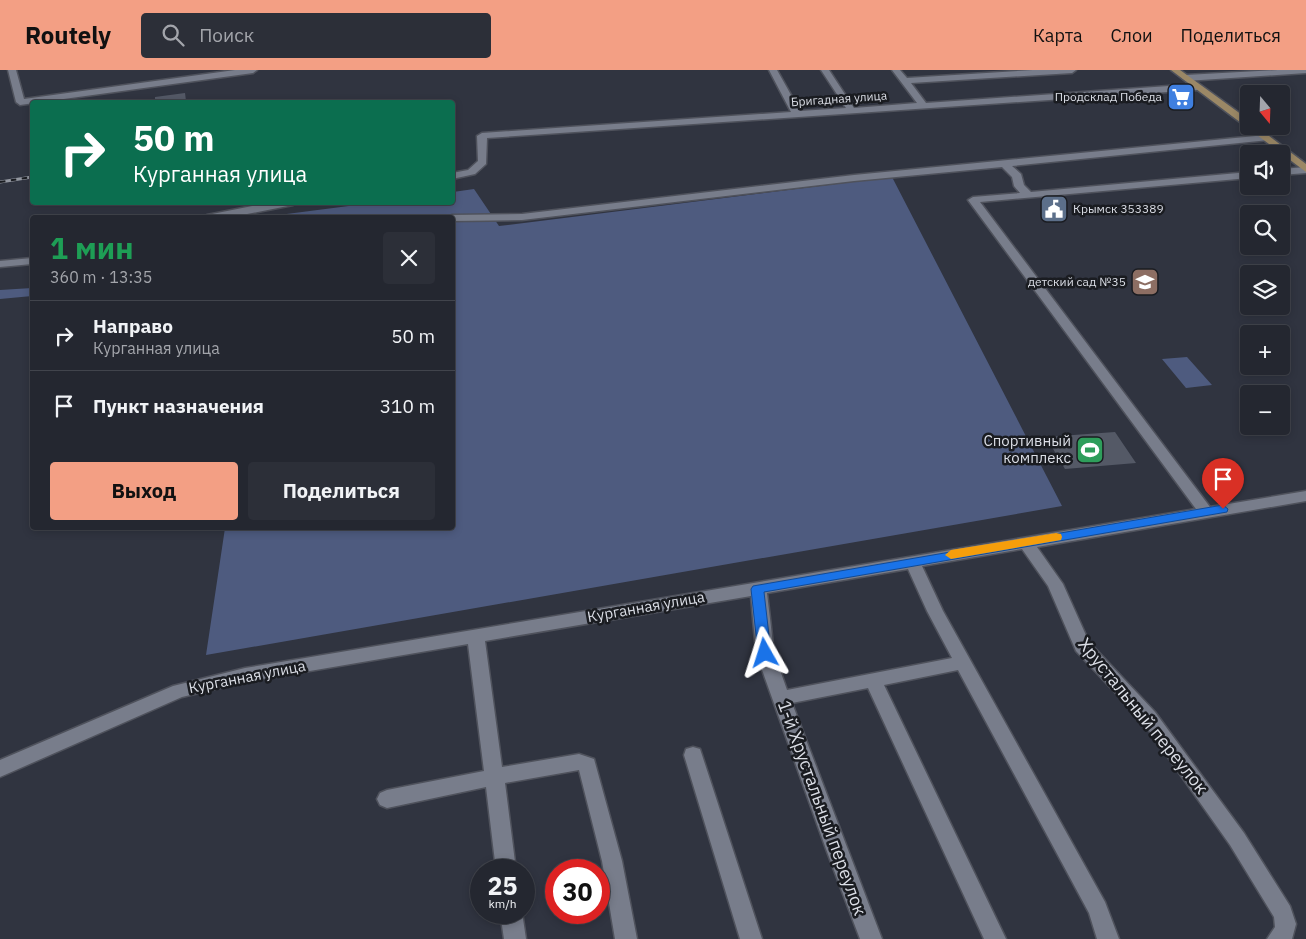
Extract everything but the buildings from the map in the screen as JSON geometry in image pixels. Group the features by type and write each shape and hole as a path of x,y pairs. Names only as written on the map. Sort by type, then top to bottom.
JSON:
{"main road":[{"path":"1175,70 1240,119"},
{"path":"1262,135 1302,162 1306,170"}],"street":[{"path":"12,70 20,102 30,101"},
{"path":"35,100 253,70"},
{"path":"773,70 797,114"},
{"path":"825,70 852,111"},
{"path":"896,70 924,106"},
{"path":"905,81 1072,70"},
{"path":"1186,78 1304,71"},
{"name":"Бригадная улица","path":"455,175 471,172 483,162 482,136 1197,87"},
{"path":"455,218 522,217 854,178 1266,138"},
{"path":"1004,163 1017,176 1019,186 1028,195"},
{"path":"1290,171 1306,170"},
{"path":"1205,512 973,200 1240,176"},
{"path":"223,215 277,205"},
{"path":"0,264 30,261"},
{"name":"Курганная улица","path":"0,769 179,691 245,675 1306,496"},
{"name":"Хрустальный переулок","path":"1025,542 1055,584 1082,646 1149,717 1178,754 1237,839 1283,913 1287,926 1284,934 1278,939"},
{"path":"912,561 935,611 1098,909 1108,939"},
{"name":"1-й Хрустальный переулок","path":"758,589 765,653 836,849 871,939"},
{"path":"476,636 505,859"},
{"path":"781,698 964,662"},
{"path":"873,680 995,939"},
{"path":"693,755 751,939"},
{"path":"387,800 494,777 579,762 587,765 612,861 626,939"},
{"path":"513,924 515,939"}],"shaded area":[{"path":"892,177 1062,506 206,655 225,530 455,530 455,215 279,215 356,205 455,205 455,192 474,189 499,226"},
{"path":"30,288 30,296 0,299 0,290"},
{"path":"1187,357 1212,385 1186,388 1162,359"}],"railway":[{"path":"0,182 30,177"}],"slow traffic":[{"path":"951,555 1056,537"}],"place":[{"name":"Продсклад Победа","path":"1181,97"},
{"name":"Крымск 353389","path":"1054,209"},
{"name":"детский сад №35","path":"1145,282"},
{"name":"Спортивный комплекс","path":"1090,450"}],"route":[{"path":"765,653 758,589 1223,509"}]}
